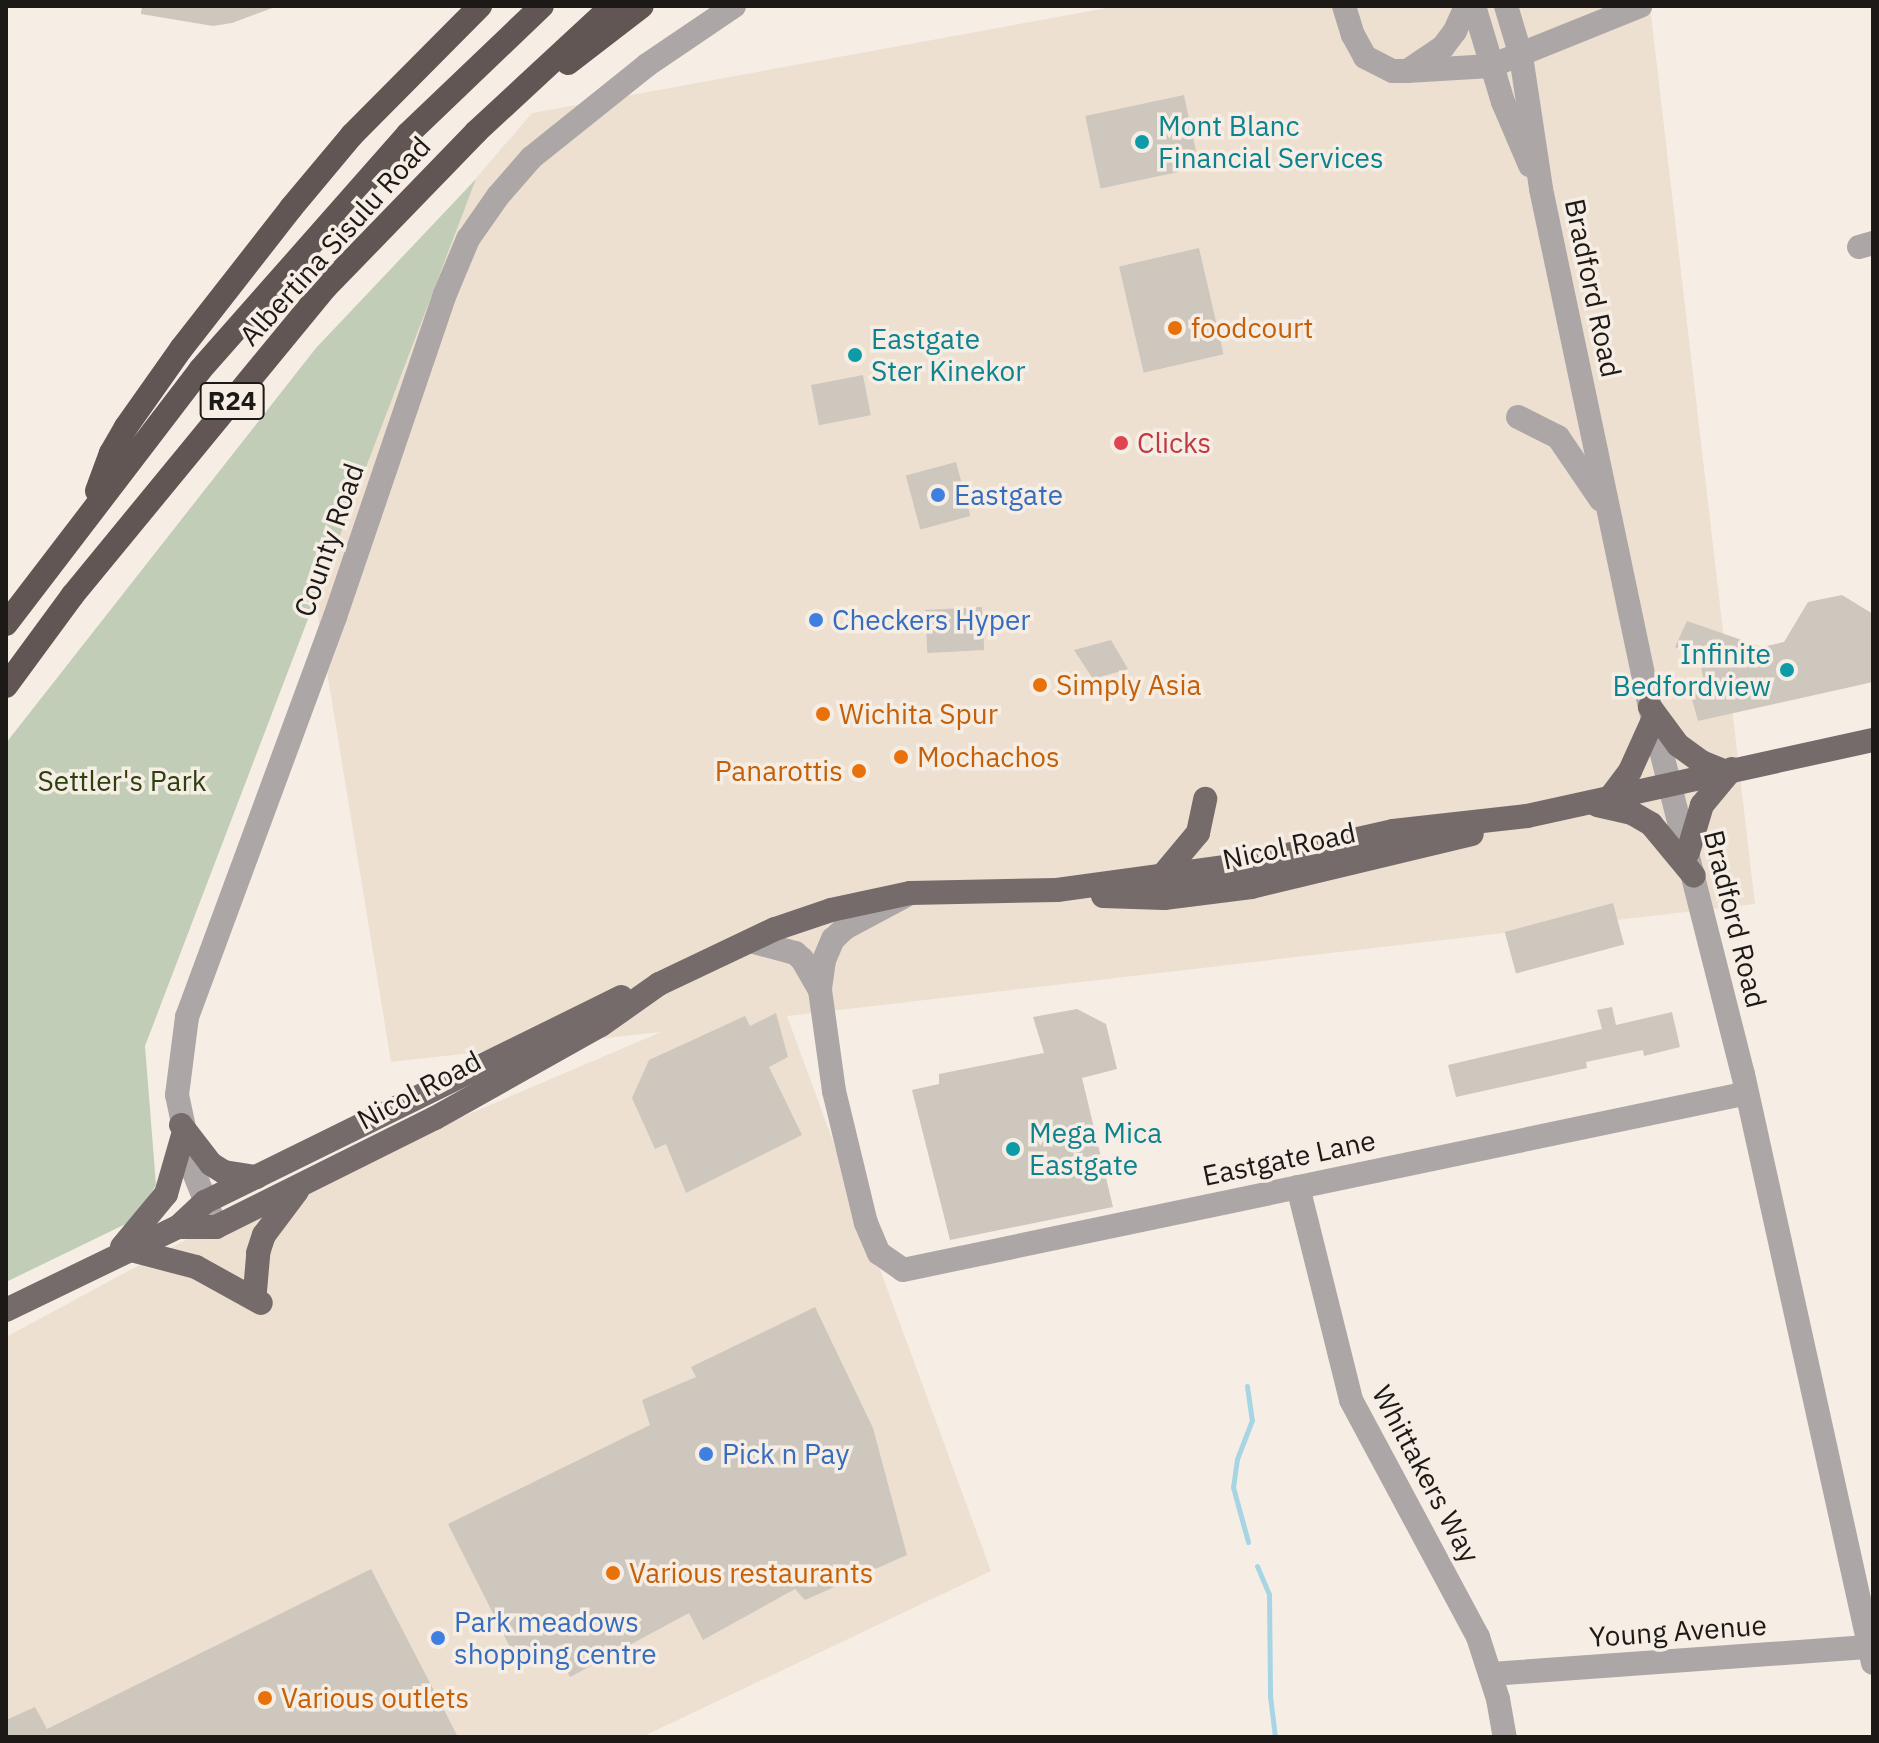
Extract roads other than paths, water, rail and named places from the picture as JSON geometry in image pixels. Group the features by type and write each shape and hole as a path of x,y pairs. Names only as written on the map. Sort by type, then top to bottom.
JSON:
{"highway":[{"path":"92,508 111,453 126,427 203,320 352,135 480,6"},
{"name":"Albertina Sisulu Road","path":"6,624 200,370 408,134 542,6"},
{"name":"Albertina Sisulu Road","path":"6,686 72,596 326,287 476,132 612,6"},
{"path":"476,132 642,6"}],"main road":[{"path":"1688,852 1702,805 1727,770 1678,745 1651,713 1630,771 1599,801 1651,824 1694,876"},
{"name":"Nicol Road","path":"216,1227 435,1118 601,1025 643,995 685,972 750,941 831,910 910,893 1057,890 1164,898 1251,887 1429,845 1527,816 1873,740"},
{"path":"1162,876 1198,833 1205,799"},
{"name":"Nicol Road","path":"1057,890 1247,864 1393,831 1527,816"},
{"name":"Nicol Road","path":"178,1227 205,1202 612,1001 643,995"},
{"path":"182,1130 211,1164 224,1172 257,1177"},
{"path":"121,1252 166,1194 182,1130"},
{"path":"121,1252 196,1267 258,1297 258,1253 264,1235 278,1212 306,1180"},
{"path":"6,1310 178,1227 216,1227"}],"street":[{"name":"County Road","path":"216,1227 182,1130 177,1073 187,1017 335,617 445,294 468,239 498,196 541,148 647,65 734,6"},
{"path":"1344,6 1353,35 1365,57 1393,71 1491,66 1640,6"},
{"path":"1407,71 1443,47 1455,31 1466,6"},
{"name":"Bradford Road","path":"1474,6 1514,132 1541,189"},
{"name":"Bradford Road","path":"1506,6 1521,56 1541,189 1651,713 1747,1093 1871,1655"},
{"path":"1518,417 1558,437 1610,515"},
{"name":"Eastgate Lane","path":"910,893 845,928 833,939 824,960 820,990 834,1091 870,1235 879,1253 903,1270 1747,1093"},
{"path":"750,941 795,953 802,959 820,990"},
{"name":"Whittakers Way","path":"1298,1187 1351,1400 1478,1637 1491,1674 1505,1737"},
{"name":"Young Avenue","path":"1491,1674 1871,1655"}],"waterway":[{"path":"1247,1386 1252,1420 1237,1459 1233,1487 1248,1542"},
{"path":"1257,1566 1269,1594 1270,1696 1275,1737"}],"place":[{"name":"Mont Blanc Financial Services","path":"1142,142"},
{"name":"foodcourt","path":"1175,328"},
{"name":"Eastgate Ster Kinekor","path":"855,355"},
{"name":"Clicks","path":"1121,443"},
{"name":"Eastgate","path":"938,495"},
{"name":"Checkers Hyper","path":"816,620"},
{"name":"Infinite Bedfordview","path":"1787,670"},
{"name":"Simply Asia","path":"1040,685"},
{"name":"Wichita Spur","path":"823,714"},
{"name":"Mochachos","path":"901,757"},
{"name":"Panarottis","path":"859,771"},
{"name":"Mega Mica Eastgate","path":"1013,1149"},
{"name":"Pick n Pay","path":"706,1454"},
{"name":"Various restaurants","path":"613,1573"},
{"name":"Park meadows shopping centre","path":"438,1638"},
{"name":"Various outlets","path":"265,1698"}],"park label":[{"name":"Settler's Park","path":"122,781"}]}
